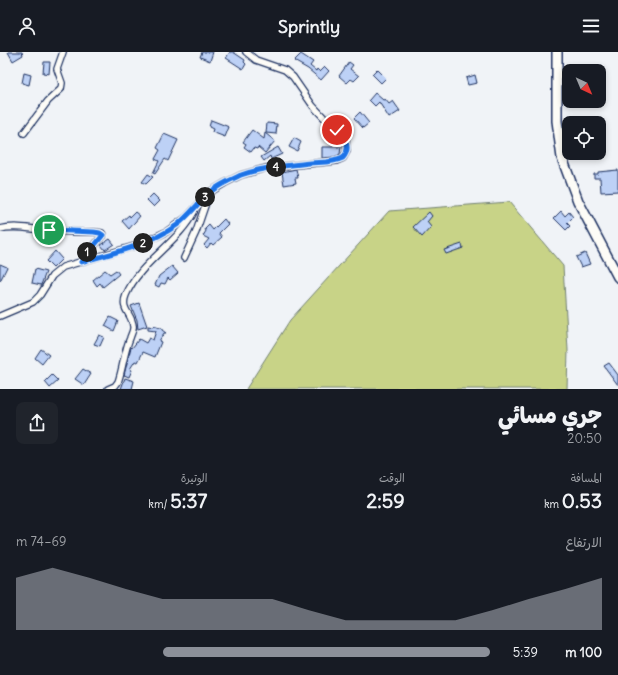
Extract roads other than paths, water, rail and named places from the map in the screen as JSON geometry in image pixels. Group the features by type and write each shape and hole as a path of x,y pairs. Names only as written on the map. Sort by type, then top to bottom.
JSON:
{"main road":[{"path":"557,52 557,121 562,158 578,201 618,277"}],"street":[{"path":"24,133 48,101 61,89 62,83 57,69 63,52"},
{"path":"0,316 34,302 40,296 48,282 58,270 63,267 113,253 150,240 177,225 210,192 224,183 252,172 280,166 336,161 343,158 348,151 347,144 343,137 313,106 289,72 274,65 256,60 246,52"},
{"path":"184,258 196,232 210,192"},
{"path":"108,389 115,386 118,382 127,344 133,330 133,325 124,305 126,294 144,270 181,231 191,218 197,206"},
{"path":"0,229 33,228 102,233 103,235 81,262"}]}
